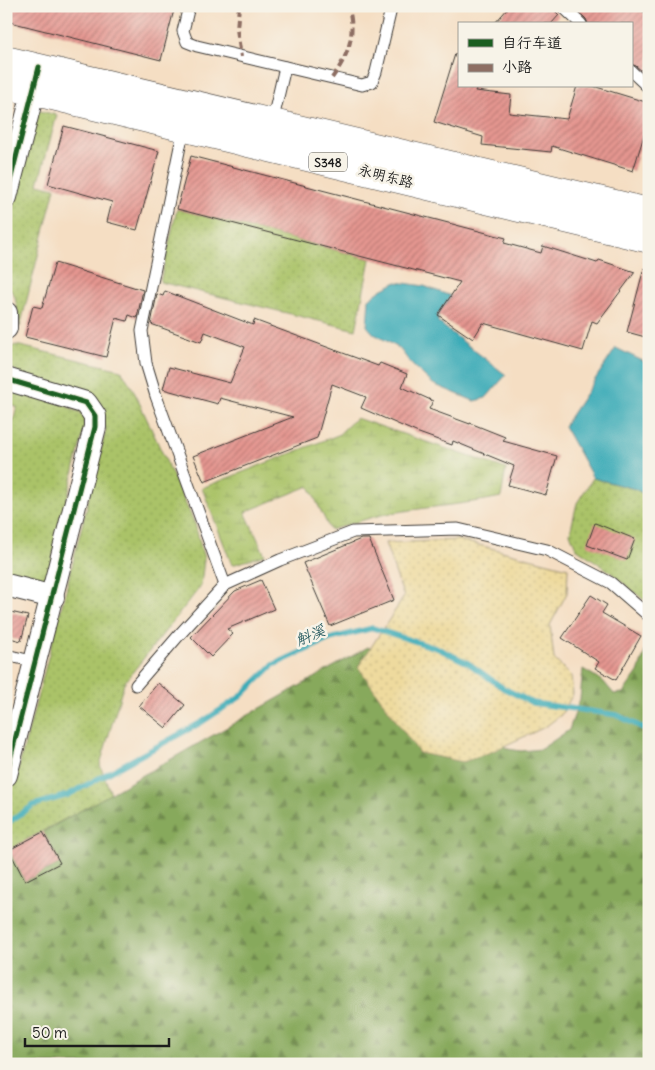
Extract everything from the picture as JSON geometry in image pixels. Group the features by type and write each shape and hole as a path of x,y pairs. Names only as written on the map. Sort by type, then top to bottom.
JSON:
{"main road":[{"name":"永明东路","path":"8,75 36,79 647,222"},
{"name":"永明东路","path":"36,79 184,127 269,135"}],"street":[{"path":"6,197 36,79"},
{"path":"6,313 6,328"},
{"path":"6,775 13,722 36,662 95,427 95,416 86,403 14,383"},
{"path":"6,585 53,597"}],"lane":[{"path":"189,6 182,31 188,42 197,46 362,85 372,82 376,72 391,8 377,6"},
{"path":"562,6 579,22"},
{"path":"269,135 285,67"},
{"path":"632,73 649,88"},
{"path":"184,127 142,331 146,363 156,396 225,584"},
{"path":"136,685 225,584 280,560 353,532 458,528 547,550 610,583 649,616"},
{"path":"6,655 36,662"}],"green space":[{"path":"36,110 57,115 38,184 55,188 20,327 15,297 6,283 6,236"},
{"path":"177,209 370,259 356,330 160,282"},
{"path":"16,345 121,370 133,389 195,524 204,559 201,586 124,683 100,765 111,794 6,851 6,793 12,785 18,770 65,594 106,429 7,365 9,348"},
{"path":"6,390 62,403 85,417 84,430 45,589 6,579 6,440 8,441 17,407 6,404"},
{"path":"356,418 506,469 501,497 386,514 330,530 309,486 245,512 265,555 232,565 202,488 338,435"},
{"path":"593,478 635,489 649,497 649,604 605,568 576,548 570,533 577,503"},
{"path":"368,647 508,749 521,751 541,749 569,730 580,699 583,669 603,681 614,694 623,693 638,672 646,649 649,647 649,1064 6,1064 6,852 9,850 25,881 60,863 43,832"}],"sand":[{"path":"459,540 568,568 567,593 550,625 554,659 571,676 573,694 561,715 545,727 491,752 463,762 419,753 358,667 404,597 385,543"}],"water":[{"path":"397,282 424,286 451,296 438,315 438,322 506,375 486,398 474,401 433,384 412,365 399,348 374,334 367,326 369,299"},
{"path":"616,348 649,364 649,497 635,489 593,478 564,426"}],"building":[{"path":"6,6 175,6 161,60 6,21"},
{"path":"510,6 550,6 559,15 553,22 496,22"},
{"path":"573,6 637,6 649,17 649,77 632,64 632,22 587,22"},
{"path":"455,54 458,54 458,88 476,88 475,91 511,95 509,113 567,119 576,88 600,88 649,103 649,119 633,171 552,146 551,152 482,145 483,137 434,122"},
{"path":"64,126 159,151 137,230 107,222 112,202 48,184"},
{"path":"191,156 506,238 504,243 541,253 543,246 597,263 599,260 635,272 597,323 592,321 583,351 483,323 473,339 438,315 460,282 177,209"},
{"path":"55,263 143,290 137,318 129,315 127,321 116,318 106,357 25,337 33,306 42,308"},
{"path":"644,268 649,269 649,338 627,332"},
{"path":"165,291 253,325 254,320 378,366 380,363 407,374 402,387 433,401 429,409 505,437 503,441 557,456 546,495 508,485 514,466 453,441 452,445 416,432 361,408 366,397 332,384 317,438 204,482 193,456 293,417 220,398 218,404 163,389 169,367 230,383 245,347 205,332 201,342 151,324 157,294 163,296"},
{"path":"595,523 635,539 627,560 587,545"},
{"path":"361,539 369,539 394,600 330,626 303,563"},
{"path":"261,580 274,609 227,629 233,634 211,657 191,637 235,591"},
{"path":"591,595 607,605 602,613 641,636 616,680 595,668 599,662 562,638"},
{"path":"6,611 28,616 21,641 6,637"},
{"path":"158,683 185,705 166,728 139,706"},
{"path":"43,832 60,863 25,881 9,850"}],"waterway":[{"name":"斛溪","path":"6,824 34,805 68,795 202,722 240,697 273,665 330,639 373,628 439,649 468,663 503,688 533,703 617,715 649,731"}],"marked path":[{"path":"239,6 237,29 241,57"},
{"path":"332,78 343,61 349,44 352,26 348,6"}],"cycle path":[{"path":"6,197 39,67"},
{"path":"6,379 86,403 95,416 95,427 6,775"}]}
